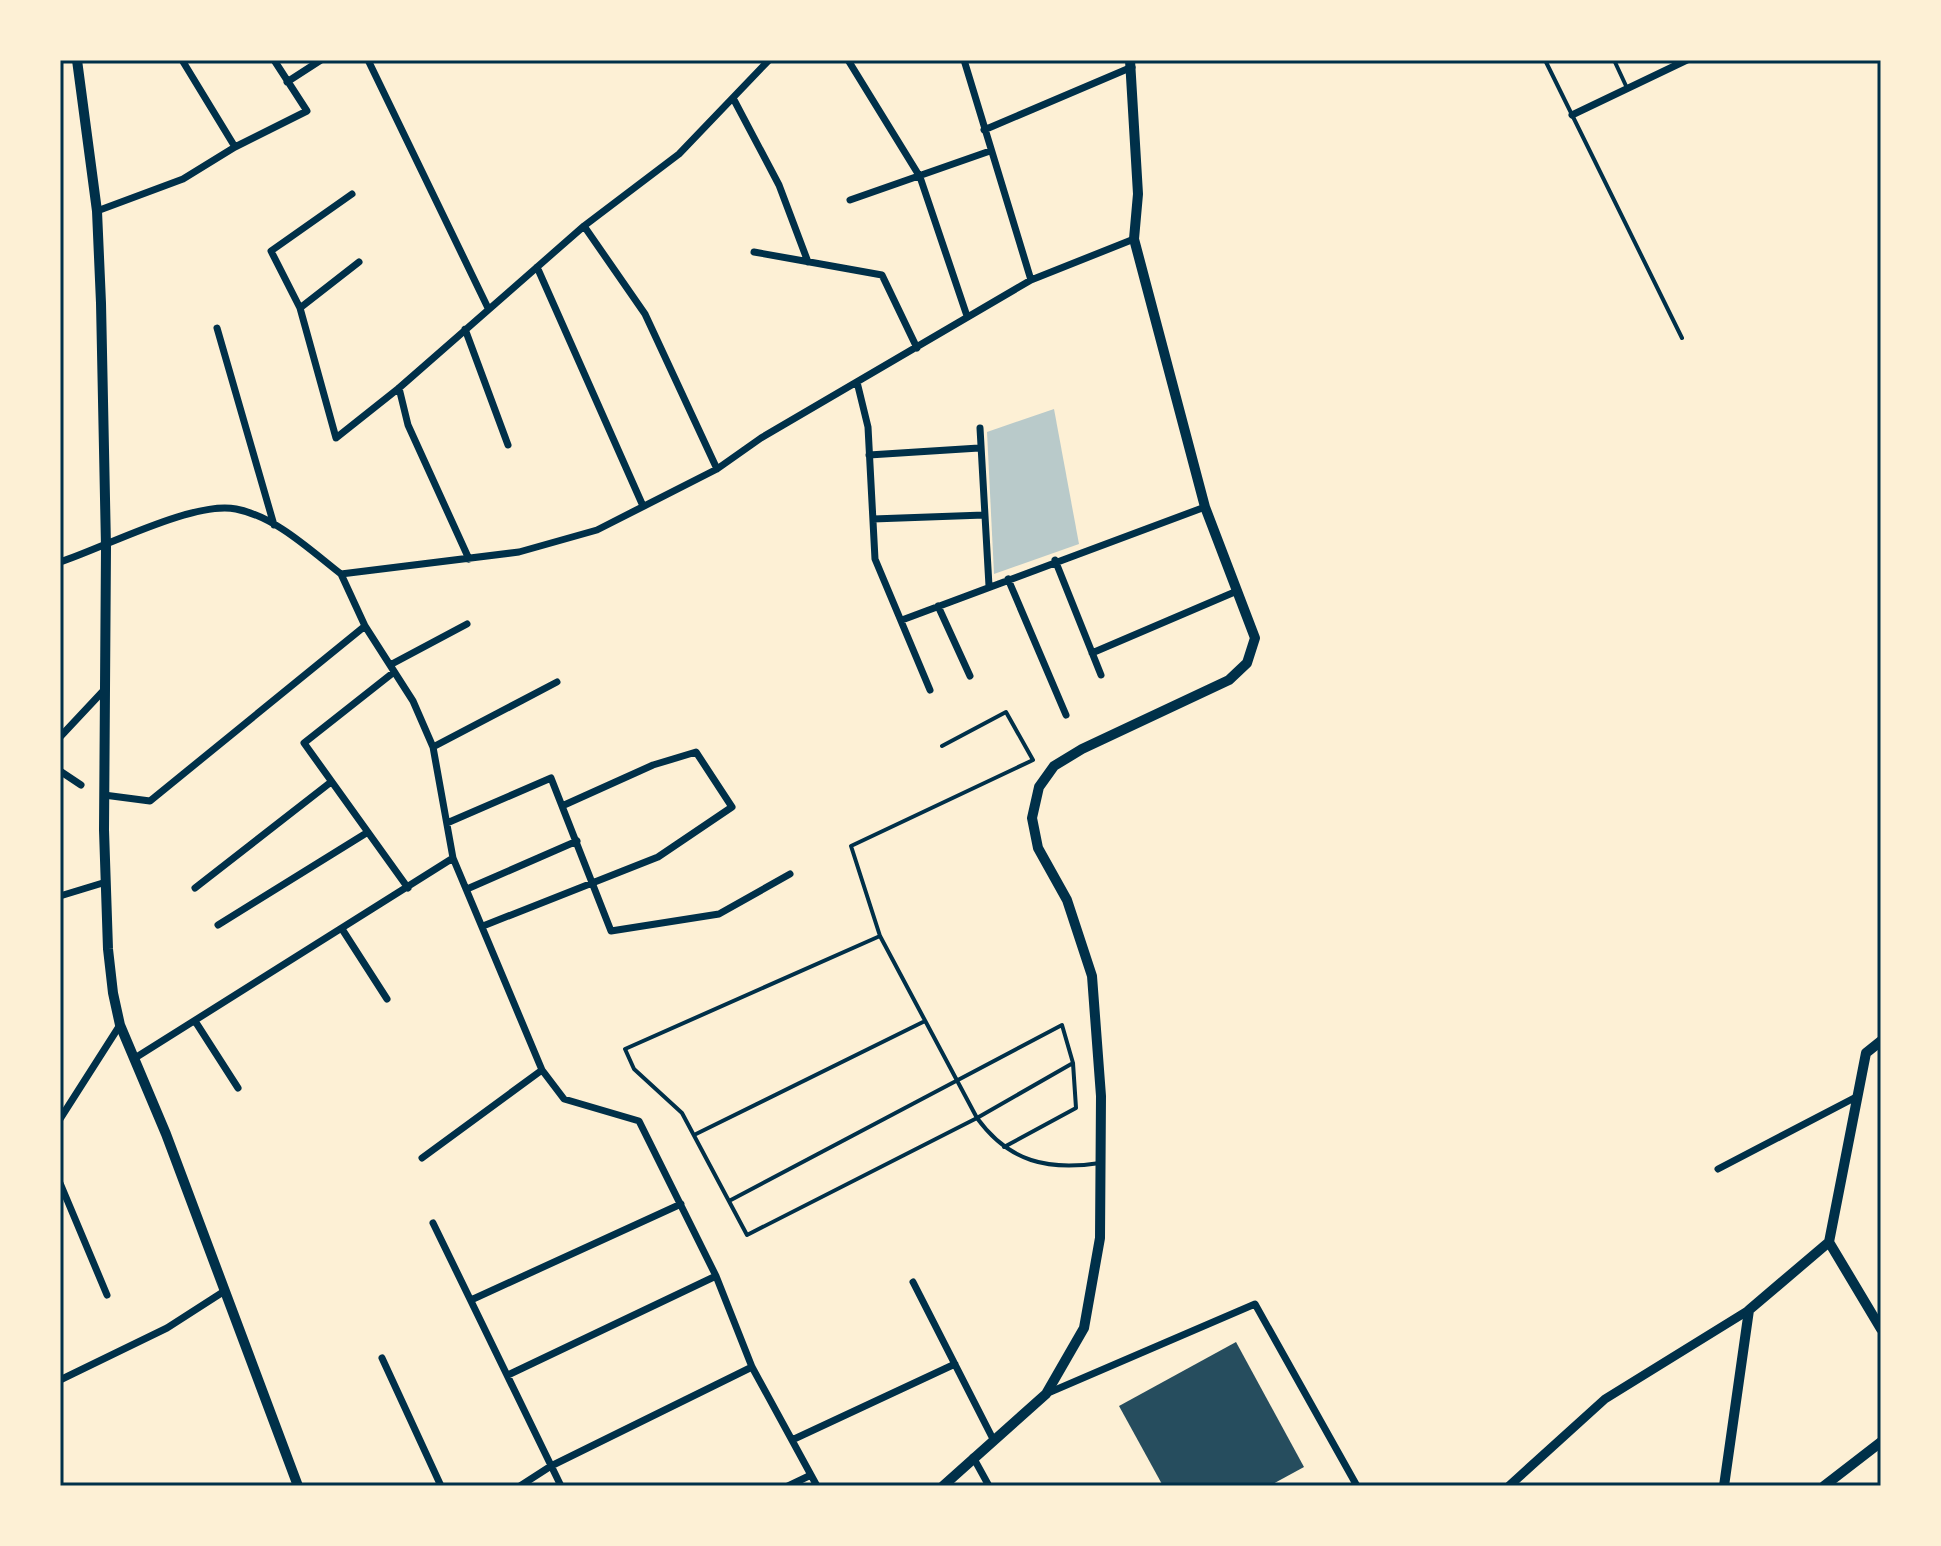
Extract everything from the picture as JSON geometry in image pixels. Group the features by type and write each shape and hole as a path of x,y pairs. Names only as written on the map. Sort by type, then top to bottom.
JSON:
{"main road":[{"path":"77,60 97,211 106,547 104,795 108,949 120,1025 298,1486"},
{"path":"943,1486 1046,1394 1084,1328 1100,1238 1101,1096 1092,976 1067,900 1038,848 1032,818 1039,787 1054,766 1073,754 1229,680 1247,663 1255,638 1205,507 1134,239 1138,194 1131,64"},
{"path":"1724,1486 1749,1310 1829,1242 1866,1053 1881,1041"},
{"path":"1829,1242 1881,1329"},
{"path":"1824,1486 1881,1442"}],"street":[{"path":"182,60 235,147"},
{"path":"97,211 183,179 235,147 307,111 274,60"},
{"path":"287,82 321,60"},
{"path":"368,60 488,308"},
{"path":"352,194 271,251 300,308 336,438 399,388 584,226 679,154 769,60"},
{"path":"848,60 920,177 967,316"},
{"path":"964,60 1031,280"},
{"path":"1572,115 1687,60"},
{"path":"984,130 1131,64"},
{"path":"733,98 779,185 808,262"},
{"path":"850,200 990,151"},
{"path":"584,226 645,314 717,469"},
{"path":"341,574 519,552 597,530 717,469 761,438 1031,280 1134,239"},
{"path":"754,252 882,275 917,348"},
{"path":"300,308 359,262"},
{"path":"537,267 643,506"},
{"path":"217,328 274,525"},
{"path":"465,329 508,445"},
{"path":"857,382 868,427 875,559 930,690"},
{"path":"399,388 408,425 469,559"},
{"path":"980,428 989,586"},
{"path":"869,455 979,448"},
{"path":"902,620 1055,560 1205,507"},
{"path":"60,562 199,509 236,509 274,525 341,574 365,626 413,701 433,747 453,858 542,1070 564,1099 639,1121 716,1276 752,1367 817,1486"},
{"path":"873,519 984,515"},
{"path":"1055,560 1101,675"},
{"path":"1008,579 1066,715"},
{"path":"1092,653 1237,591"},
{"path":"938,606 970,676"},
{"path":"408,888 304,743 392,668 467,624"},
{"path":"104,795 150,801 365,626"},
{"path":"433,747 557,682"},
{"path":"60,737 105,689"},
{"path":"483,926 658,857 732,807 696,752 653,765 562,806"},
{"path":"60,771 81,785"},
{"path":"447,823 551,778 611,931 719,914 790,874"},
{"path":"195,888 331,782"},
{"path":"218,925 368,832"},
{"path":"467,889 577,841"},
{"path":"135,1058 453,858"},
{"path":"60,896 106,882"},
{"path":"342,929 387,999"},
{"path":"195,1021 238,1088"},
{"path":"60,1119 120,1025"},
{"path":"422,1158 542,1070"},
{"path":"1718,1169 1858,1096"},
{"path":"60,1183 107,1295"},
{"path":"471,1300 681,1204"},
{"path":"433,1223 561,1486"},
{"path":"508,1375 716,1276"},
{"path":"913,1282 993,1439"},
{"path":"60,1380 167,1328 223,1292"},
{"path":"1046,1394 1255,1304 1357,1486"},
{"path":"1509,1486 1605,1399 1749,1310"},
{"path":"382,1358 441,1486"},
{"path":"792,1440 955,1364"},
{"path":"520,1486 551,1466 752,1367"},
{"path":"973,1457 989,1486"},
{"path":"788,1486 811,1475"}],"lane":[{"path":"1545,60 1682,338"},
{"path":"1614,60 1627,88"},
{"path":"942,746 1006,712 1033,760 851,846 880,936 977,1118 1004,1147 1039,1165 1061,1167 1101,1163"},
{"path":"880,936 625,1049 634,1069 682,1113 747,1235 977,1118 1073,1063"},
{"path":"694,1135 925,1021"},
{"path":"729,1201 1062,1025 1073,1063 1076,1108 1004,1147"}],"shaded area":[{"path":"1054,409 1079,544 994,574 987,432"}],"building":[{"path":"1236,1342 1304,1467 1269,1486 1163,1486 1119,1406"}]}
